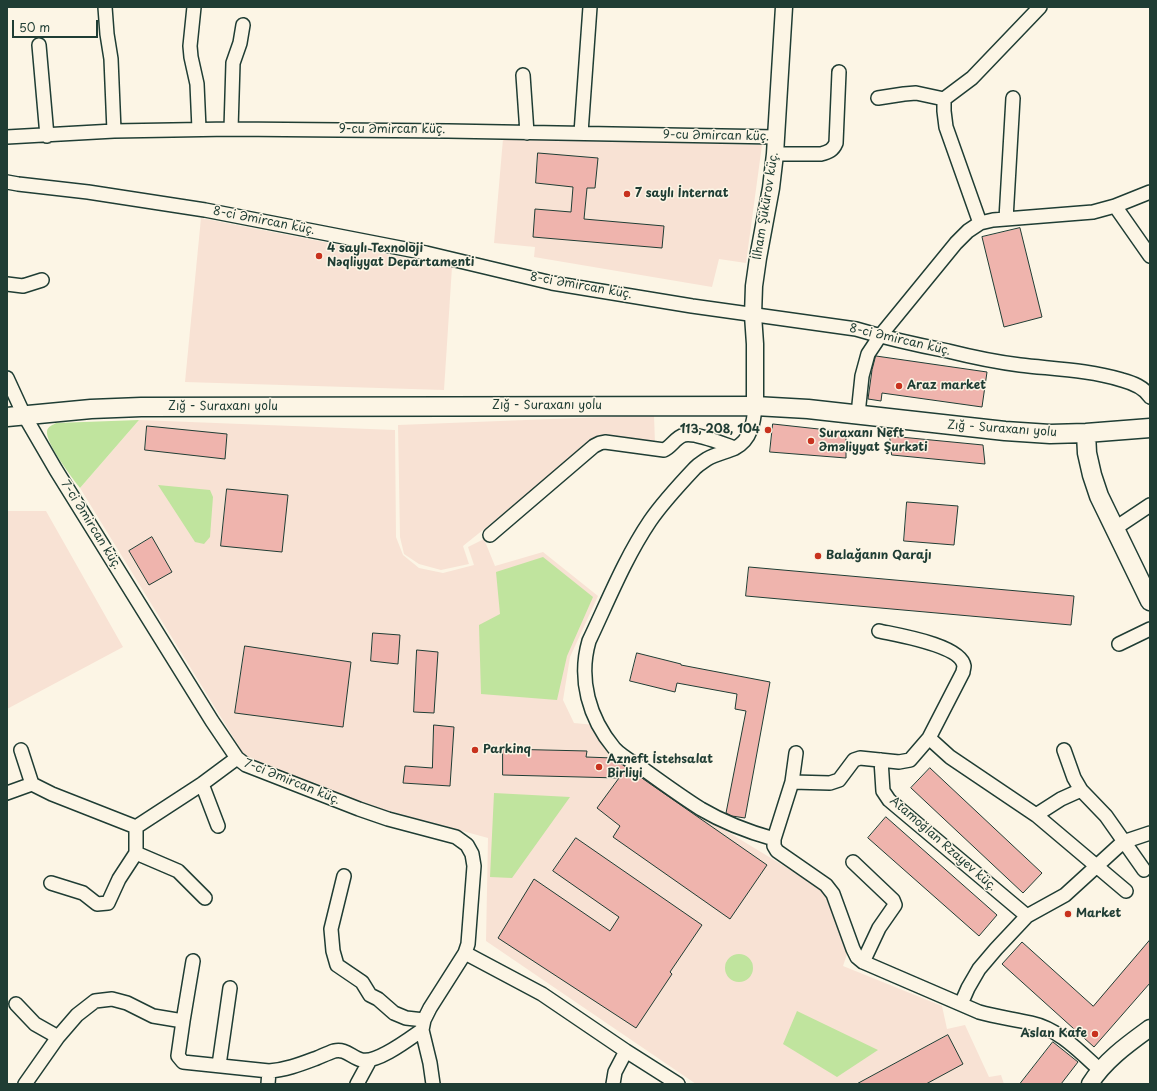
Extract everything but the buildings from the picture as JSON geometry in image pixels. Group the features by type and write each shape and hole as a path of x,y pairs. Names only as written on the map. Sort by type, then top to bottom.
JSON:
{"main road":[{"name":"Zığ - Suraxanı yolu","path":"16,416 90,409 141,407 755,406 808,409 944,425 1050,434 1150,428"},
{"path":"1086,433 1087,452 1092,475 1099,496 1150,601"}],"street":[{"path":"105,7 111,59 114,130"},
{"path":"194,7 190,46 197,84 199,129"},
{"path":"582,133 590,7"},
{"name":"İlham Şükürov küç.","path":"755,406 755,344 752,315 758,258 771,188 775,154 784,7"},
{"path":"878,98 916,93 944,99 972,78 1040,7"},
{"path":"231,129 233,62 240,43 243,25"},
{"path":"39,45 47,136"},
{"path":"775,154 821,154 834,149 836,143 839,72"},
{"path":"523,75 527,133"},
{"path":"1006,219 1014,98"},
{"path":"944,99 946,127 980,223"},
{"name":"9-cu Əmircan küç.","path":"7,137 47,136 114,130 231,129 776,137"},
{"name":"8-ci Əmircan küç.","path":"7,182 88,192 205,210 426,253 552,283 752,315 856,329 880,336 982,359 1019,365 1079,371 1122,380 1139,386 1148,393 1150,397"},
{"path":"858,414 862,376 868,354 880,336 956,242 968,231 980,223 993,220 1093,212 1115,206 1150,192"},
{"path":"1115,206 1150,256"},
{"path":"7,284 23,286 42,280"},
{"path":"7,378 16,416"},
{"path":"755,406 754,420 744,442 735,448 713,455 698,464 667,498 650,522 623,569 589,641 586,652 584,680 592,712 604,735 616,750 702,809 739,827 774,839"},
{"name":"7-ci Əmircan küç.","path":"16,416 237,758 246,765 359,809 388,819 456,838 467,845 472,854 474,866 468,944 465,953 430,1008 423,1025"},
{"path":"490,535 594,446 600,443 605,442 664,450 669,448 680,437 684,435 691,435 716,441 735,448"},
{"path":"1114,529 1150,505"},
{"path":"1119,644 1150,629"},
{"path":"792,782 830,783 838,780 854,760 860,758 899,762 910,760 930,738 963,672 964,666 959,657 934,644 879,631"},
{"path":"930,738 950,757 1036,815 1126,892"},
{"path":"21,750 32,784 52,794 136,827"},
{"path":"1064,750 1074,778 1081,790 1106,816 1144,870"},
{"path":"796,753 792,782 774,839 774,846 777,851 826,885 833,894 857,957 863,962 961,1004 994,1016 1032,1023 1046,1028 1063,1038 1100,1070"},
{"path":"136,827 202,784 237,758"},
{"name":"Atamoğlan Rzayev küç.","path":"881,760 883,791 889,800 1027,916"},
{"path":"7,793 32,784"},
{"path":"202,784 218,826"},
{"path":"1036,815 1061,799 1081,790"},
{"path":"51,883 83,893 97,904 108,903 119,879 136,853 136,827"},
{"path":"961,1004 979,969 1027,916 1065,895 1123,842 1150,833"},
{"path":"136,853 178,870 205,898"},
{"path":"853,862 893,900 895,905 879,928 863,962"},
{"path":"344,876 331,929 333,951 337,965 362,982 370,995 378,999 394,1012 423,1025"},
{"path":"465,953 542,994 626,1052 678,1084"},
{"path":"194,961 178,1056 183,1062 269,1071 295,1067 334,1051 344,1051 362,1060 370,1060 390,1052 423,1025"},
{"path":"219,1065 230,988"},
{"path":"25,1084 58,1037 77,1015 95,1001 112,999 127,1003 153,1016 183,1021"},
{"path":"16,1004 35,1024 58,1037"},
{"path":"423,1025 433,1084"},
{"path":"1090,1084 1100,1070 1112,1058 1150,1028"},
{"path":"613,1084 615,1072 626,1052"},
{"path":"356,1084 370,1060"},
{"path":"268,1084 269,1071"}],"shaded area":[{"name":"7 saylı İnternat","path":"503,139 762,145 746,263 719,259 712,287 534,257 535,247 494,243"},
{"path":"201,218 452,267 444,390 185,382"},
{"path":"654,415 655,444 600,436 463,546 469,564 441,570 419,564 404,554 400,537 398,425"},
{"name":"Azneft İstehsalat Birliyi","path":"139,420 395,430 396,537 403,555 419,568 443,573 474,565 468,547 484,539 495,566 543,552 598,596 570,657 563,700 574,723 595,725 604,746 728,832 825,891 847,954 843,966 942,1006 947,1029 965,1025 989,1077 1001,1075 1004,1084 696,1084 486,941 488,838 364,804 246,758 80,488"},
{"path":"7,511 46,511 123,647 7,709"}],"green space":[{"path":"139,420 80,488 54,451 47,431 48,428 56,423"},
{"path":"158,485 210,490 213,497 210,537 204,544 195,542"},
{"path":"543,557 593,597 567,656 557,700 481,694 479,625 500,614 496,572"},
{"path":"494,793 570,797 512,878 490,877"},
{"path":"739,954 749,958 753,968 749,978 739,982 729,978 725,968 729,958"},
{"path":"797,1011 878,1050 837,1077 783,1044"}],"place":[{"name":"7 saylı İnternat","path":"627,194"},
{"name":"4 saylı Texnoloji Nəqliyyat Departamenti","path":"319,256"},
{"name":"Araz market","path":"899,386"},
{"name":"113, 208, 104","path":"768,430"},
{"name":"Suraxanı Neft Əməliyyat Şurkəti","path":"811,441"},
{"name":"Balağanın Qarajı","path":"818,556"},
{"name":"Parkinq","path":"475,750"},
{"name":"Azneft İstehsalat Birliyi","path":"599,767"},
{"name":"Market","path":"1068,914"},
{"name":"Aslan Kafe","path":"1095,1034"}]}
